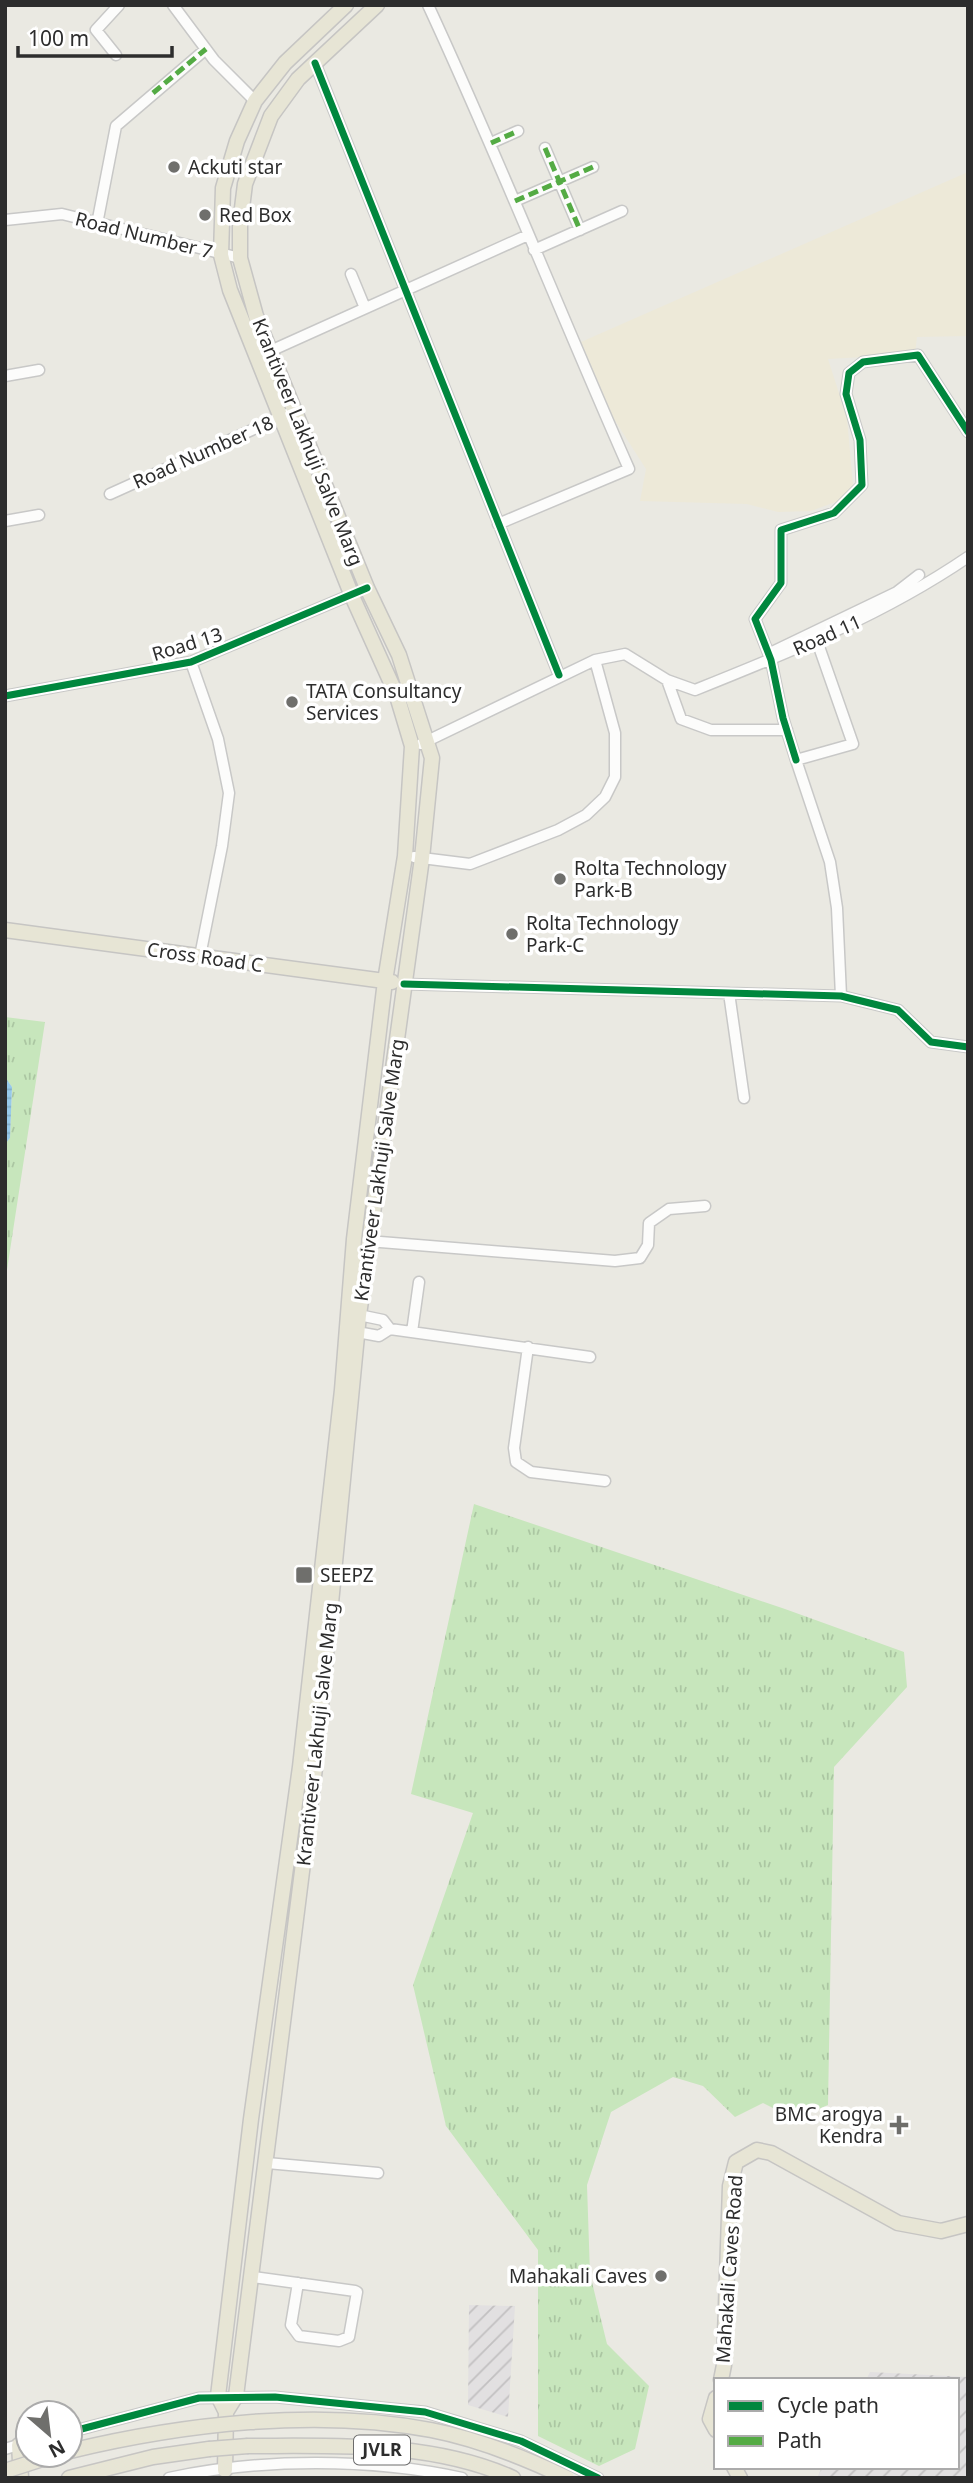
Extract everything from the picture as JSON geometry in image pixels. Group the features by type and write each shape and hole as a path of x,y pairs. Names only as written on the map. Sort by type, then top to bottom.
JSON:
{"main road":[{"name":"Krantiveer Lakhuji Salve Marg","path":"218,2396 251,2119 300,1767 342,1390 354,1239 385,981 405,856 412,746 397,696 352,596 230,290 221,255 223,188 237,141 255,101 285,63 346,5"},
{"name":"Krantiveer Lakhuji Salve Marg","path":"226,2412 236,2396 253,2277 315,1768 359,1315 422,858 432,758 403,664 368,588 256,316 240,258 240,224 245,184 271,116 298,79 377,5"},
{"name":"Cross Road C","path":"5,930 404,984"},
{"path":"300,1767 315,1768"},
{"name":"Mahakali Caves Road","path":"721,2378 730,2186 736,2162 757,2150 771,2153 898,2223 942,2231 968,2224"},
{"path":"218,2396 226,2412 235,2472"},
{"path":"714,2405 710,2419 714,2426"},
{"name":"JVLR","path":"84,2449 216,2425 262,2422 385,2424 432,2430 484,2445 521,2456 567,2478"},
{"name":"JVLR","path":"69,2478 153,2457 248,2446 319,2446 428,2453 475,2464 513,2478"},
{"path":"5,2462 14,2478"}],"street":[{"path":"116,55 96,30 120,5"},
{"path":"173,5 206,49 255,101"},
{"path":"428,5 491,143 534,250 629,469 498,524"},
{"path":"97,223 116,126 206,49"},
{"path":"315,63 403,291 558,675"},
{"path":"491,143 518,131"},
{"path":"545,148 580,230"},
{"path":"514,201 593,167"},
{"path":"534,250 622,211"},
{"name":"Road Number 7","path":"5,220 62,214 240,258"},
{"path":"257,357 528,234"},
{"path":"351,274 365,308"},
{"path":"841,996 837,908 830,862 787,730 769,657 755,621 781,583 781,530 834,513 862,485 860,440 846,394 849,373 863,362 916,355 968,432"},
{"path":"5,376 39,370"},
{"path":"944,400 942,405 968,440"},
{"name":"Road Number 18","path":"110,494 296,410"},
{"path":"5,521 39,515"},
{"name":"Road 11","path":"412,746 428,742 558,675 595,660 625,654 667,680 695,690 769,657 817,641 890,606 968,557"},
{"path":"769,657 897,592 919,575"},
{"name":"Road 13","path":"5,696 191,662 368,588"},
{"path":"796,760 853,744 817,641"},
{"path":"405,856 470,864 558,830 586,815 604,797 615,777 615,733 595,660"},
{"path":"191,662 218,739 229,793 222,846 200,956"},
{"path":"667,680 681,719 711,730 787,730"},
{"path":"404,984 841,996 898,1010 931,1042 968,1047"},
{"path":"729,993 744,1098"},
{"path":"368,1241 615,1261 640,1258 648,1245 649,1223 668,1209 705,1206"},
{"path":"412,1332 419,1282"},
{"path":"359,1315 383,1320 390,1329"},
{"path":"357,1332 379,1336 390,1329 590,1357"},
{"path":"528,1347 514,1448 516,1462 531,1472 605,1481"},
{"path":"267,2163 378,2173"},
{"path":"253,2277 298,2283 357,2292 349,2337 339,2341 299,2336 294,2331 291,2325 298,2283"},
{"path":"84,2427 199,2398 218,2396 425,2412 521,2441 598,2478"},
{"path":"169,2478 325,2464 419,2468 462,2478"},
{"path":"468,2478 475,2464"}],"shaded area":[{"path":"968,172 968,336 917,337 915,354 828,359 847,418 853,486 838,501 811,511 778,512 747,504 640,501 646,469 614,419 581,342"},
{"path":"469,2305 515,2306 508,2417 468,2405"},
{"path":"870,2372 968,2377 968,2478 817,2478 821,2469 959,2469 959,2378 867,2378"}],"green space":[{"path":"5,1017 45,1022 5,1283 5,1144 10,1138 12,1087 5,1077"},
{"path":"474,1504 904,1652 907,1687 834,1767 828,2105 795,2119 763,2103 735,2117 703,2086 673,2077 611,2112 587,2185 590,2274 607,2344 649,2386 635,2449 599,2466 538,2436 538,2250 446,2126 413,1985 473,1813 411,1794"}],"water":[{"path":"5,1077 12,1087 10,1138 5,1144"}],"marked path":[{"path":"153,93 206,49"},
{"path":"491,143 518,131"},
{"path":"545,148 580,230"},
{"path":"515,201 593,167"}],"cycle path":[{"path":"315,63 559,675"},
{"path":"796,760 783,718 771,660 755,619 781,583 781,530 834,513 862,485 860,440 846,394 849,373 863,362 918,355 968,432"},
{"path":"5,696 191,662 367,588"},
{"path":"404,984 841,996 898,1010 931,1042 968,1047"},
{"path":"84,2428 199,2398 275,2397 425,2412 521,2441 598,2478"}],"place":[{"name":"Ackuti star","path":"174,167"},
{"name":"Red Box","path":"205,215"},
{"name":"TATA Consultancy Services","path":"292,702"},
{"name":"Rolta Technology Park-B","path":"560,879"},
{"name":"Rolta Technology Park-C","path":"512,934"},
{"name":"SEEPZ","path":"304,1575"},
{"name":"BMC arogya Kendra","path":"899,2125"},
{"name":"Mahakali Caves","path":"661,2276"}]}
